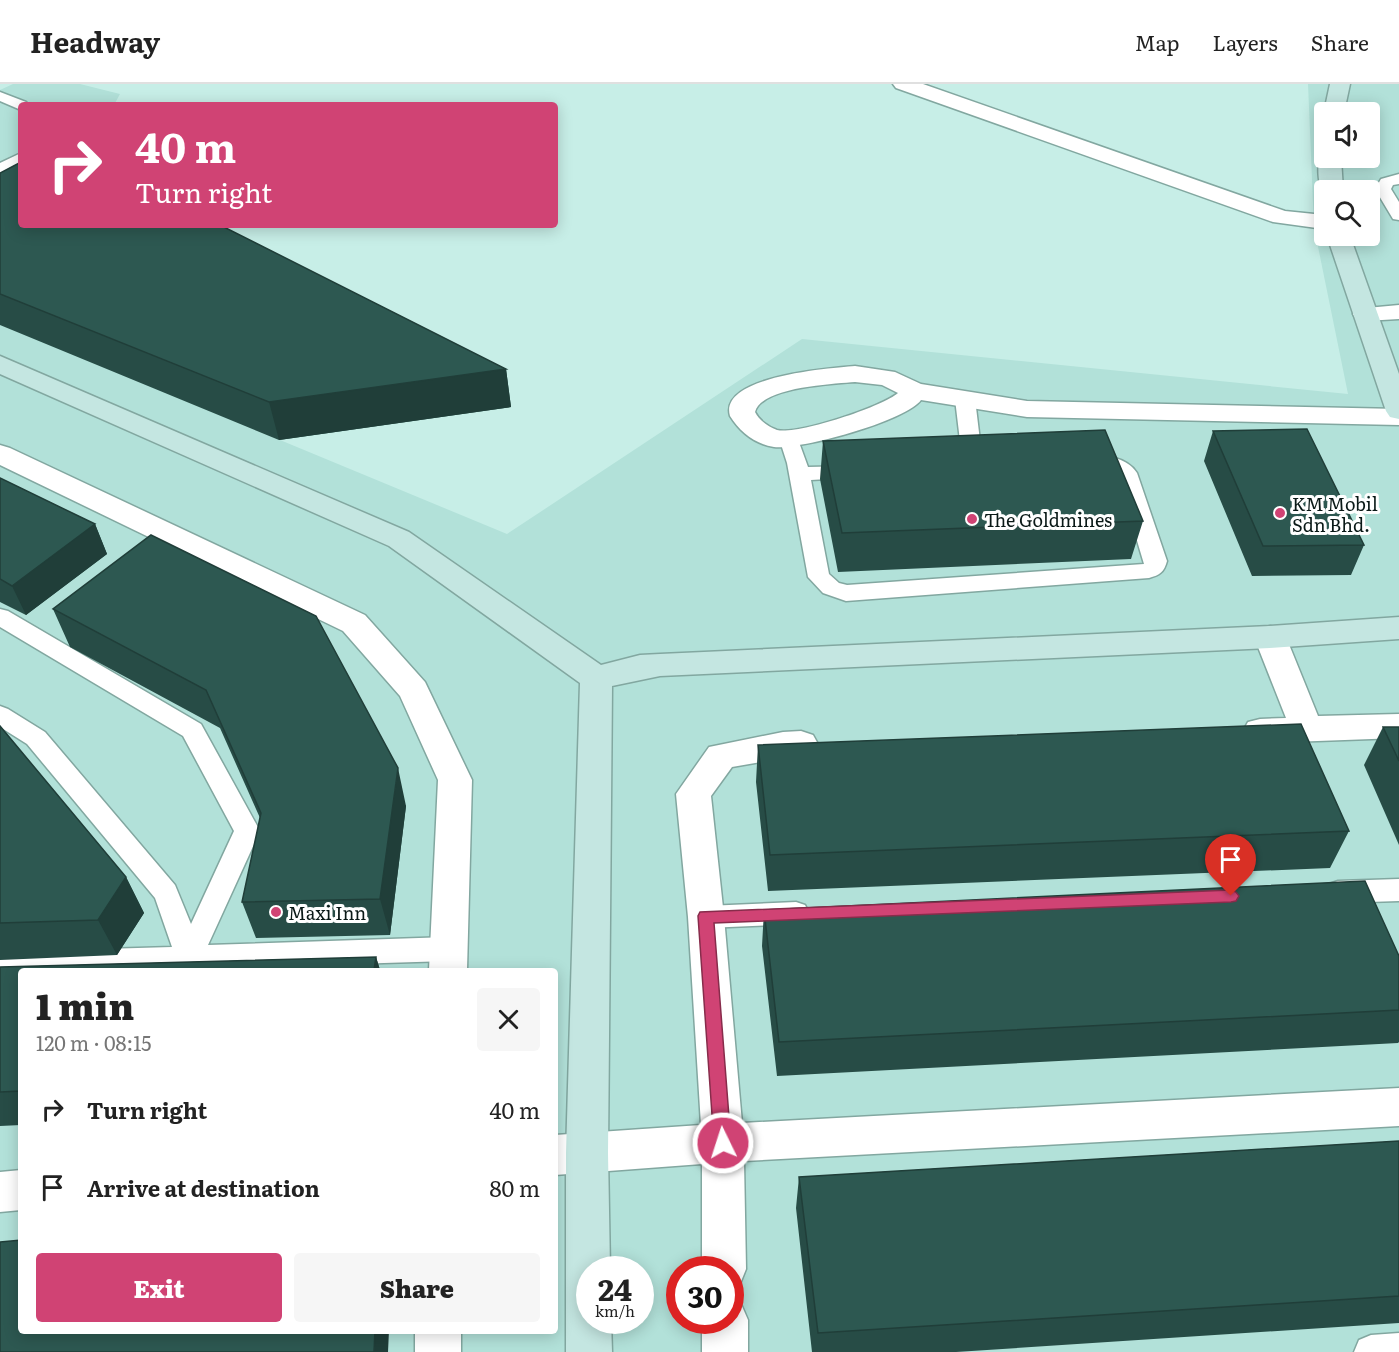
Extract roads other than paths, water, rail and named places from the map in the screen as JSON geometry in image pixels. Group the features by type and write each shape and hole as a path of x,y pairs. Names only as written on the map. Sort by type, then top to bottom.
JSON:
{"street":[{"path":"903,84 1281,217 1314,221"},
{"path":"1336,102 1340,84"},
{"path":"1341,246 1399,411"},
{"path":"1365,314 1399,312"},
{"path":"0,364 399,539 596,678 660,664 1270,637 1399,628"},
{"path":"913,391 908,399 847,425 789,438 775,439 749,424 742,416 741,407 745,399 754,393 813,378 855,374 887,377 901,382 913,391 1027,409 1399,417"},
{"path":"0,454 354,623 414,690 455,780 449,959"},
{"path":"1270,637 1307,730"},
{"path":"589,1352 571,1154 596,678"},
{"path":"1224,732 1399,726"},
{"path":"724,1256 723,1143 706,916 693,794 721,756 783,745 831,744"},
{"path":"571,1154 723,1143 1399,1107"},
{"path":"0,1192 18,1191"},
{"path":"438,1334 438,1352"},
{"path":"724,1334 725,1352"}],"lane":[{"path":"1,98 18,104"},
{"path":"0,170 18,160"},
{"path":"1399,179 1387,182 1383,189 1399,215"},
{"path":"965,399 973,466"},
{"path":"789,438 799,474 819,577 831,588 846,593 1149,571 1154,568 1156,561 1127,473 1109,463 1074,462"},
{"path":"950,467 995,465"},
{"path":"799,474 868,471"},
{"path":"0,617 192,730 247,831 189,957"},
{"path":"0,715 36,738 165,893 189,957"},
{"path":"1315,893 1399,890"},
{"path":"706,916 825,912"},
{"path":"0,964 189,957 449,959"},
{"path":"1371,1352 1399,1350"}],"place":[{"name":"KM Mobil Sdn Bhd.","path":"1280,513"},
{"name":"The Goldmines","path":"972,519"},
{"name":"Maxi Inn","path":"276,912"}]}
